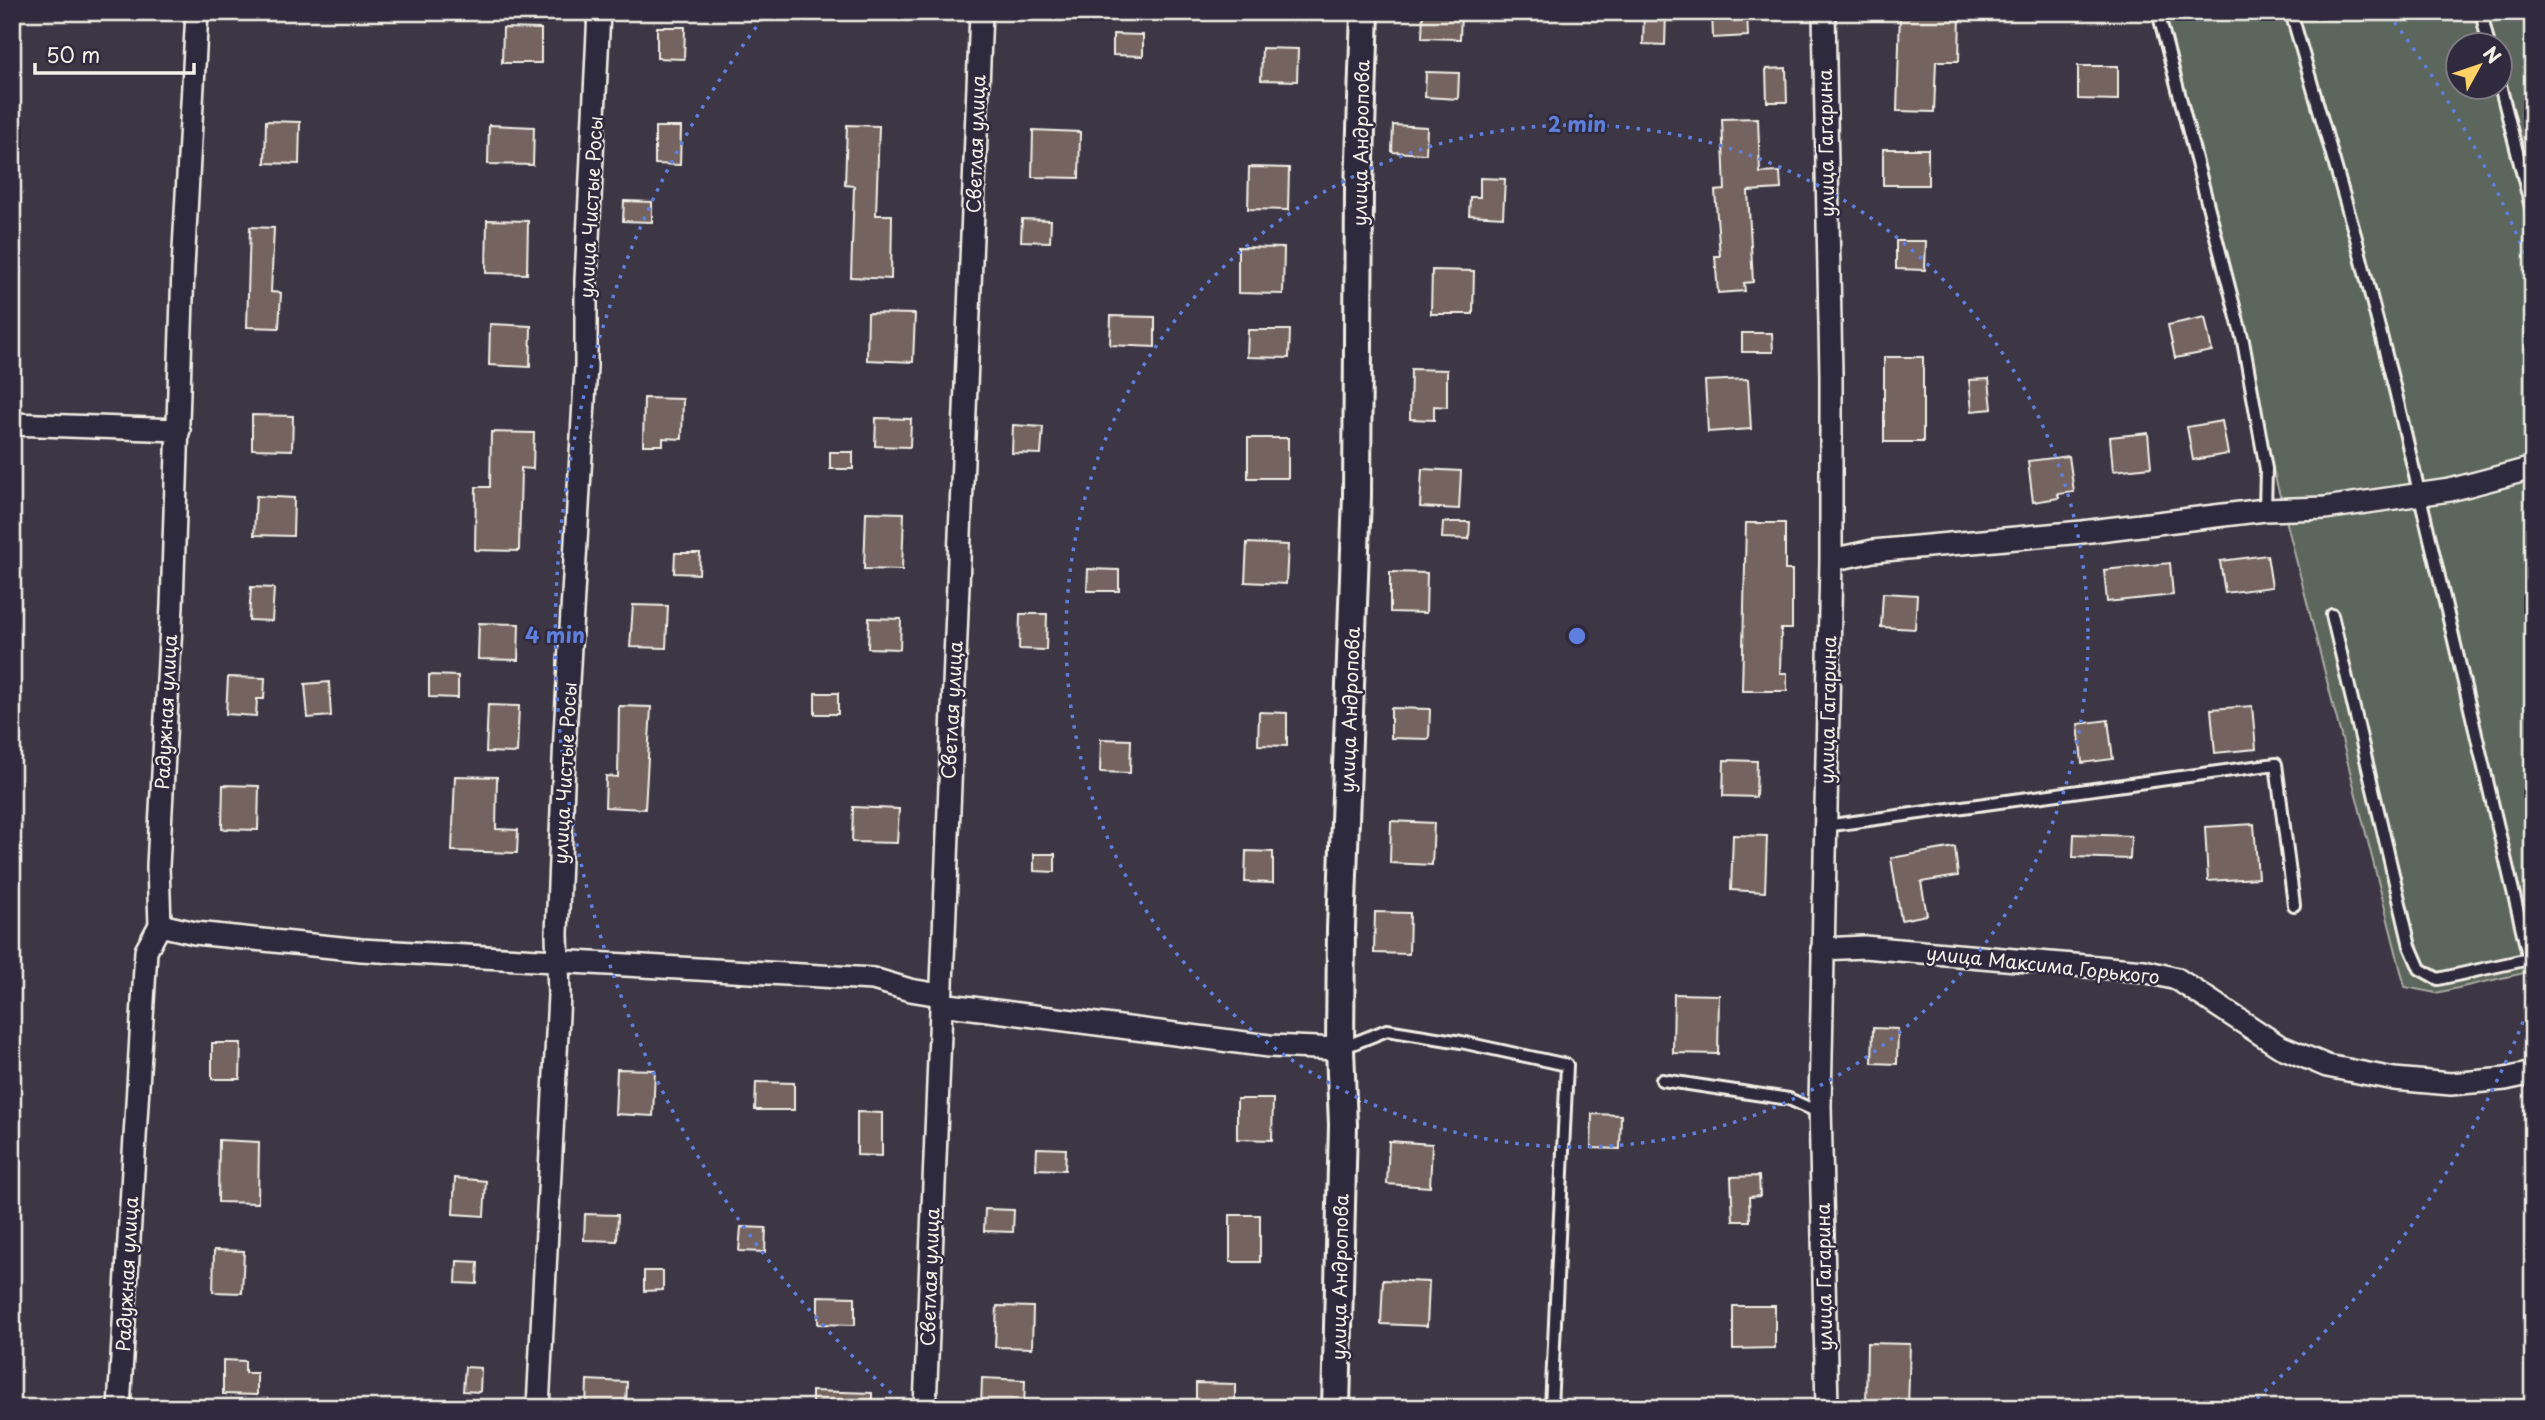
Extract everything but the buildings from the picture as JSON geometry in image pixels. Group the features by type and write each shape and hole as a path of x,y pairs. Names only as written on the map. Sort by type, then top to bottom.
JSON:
{"street":[{"name":"Радужная улица","path":"119,1408 146,951 160,925 158,866 183,268 198,12"},
{"name":"улица Чистые Росы","path":"538,1408 558,1009 565,735 585,392 586,281 599,12"},
{"name":"Светлая улица","path":"925,1408 981,12"},
{"name":"улица Андропова","path":"1336,1408 1343,1125 1340,1049 1341,929 1357,496 1359,189 1364,12"},
{"name":"улица Гагарина","path":"1824,12 1831,560 1820,1114 1827,1408"},
{"path":"12,424 178,430"},
{"path":"1831,560 1873,551 2082,533 2265,510 2325,508 2419,496 2533,468"},
{"path":"160,925 195,933 361,950 873,979 940,1000 1269,1046 1340,1049"},
{"name":"улица Максима Горького","path":"1822,949 1864,947 2144,971 2177,979 2279,1046 2327,1066 2394,1079 2451,1084 2505,1079 2533,1073"}],"lane":[{"path":"2158,12 2243,341 2266,469 2265,510"},
{"path":"2291,12 2356,238 2531,959 2438,979 2420,969 2410,946 2332,615"},
{"path":"2481,12 2486,32"},
{"path":"2504,102 2533,215"},
{"path":"1825,826 2276,764 2294,905"},
{"path":"1340,1049 1387,1030 1461,1042 1567,1065 1550,1408"},
{"path":"1662,1080 1788,1099 1820,1114"}],"shaded area":[{"path":"2152,12 2533,12 2533,971 2436,993 2405,987 2230,300"}]}
